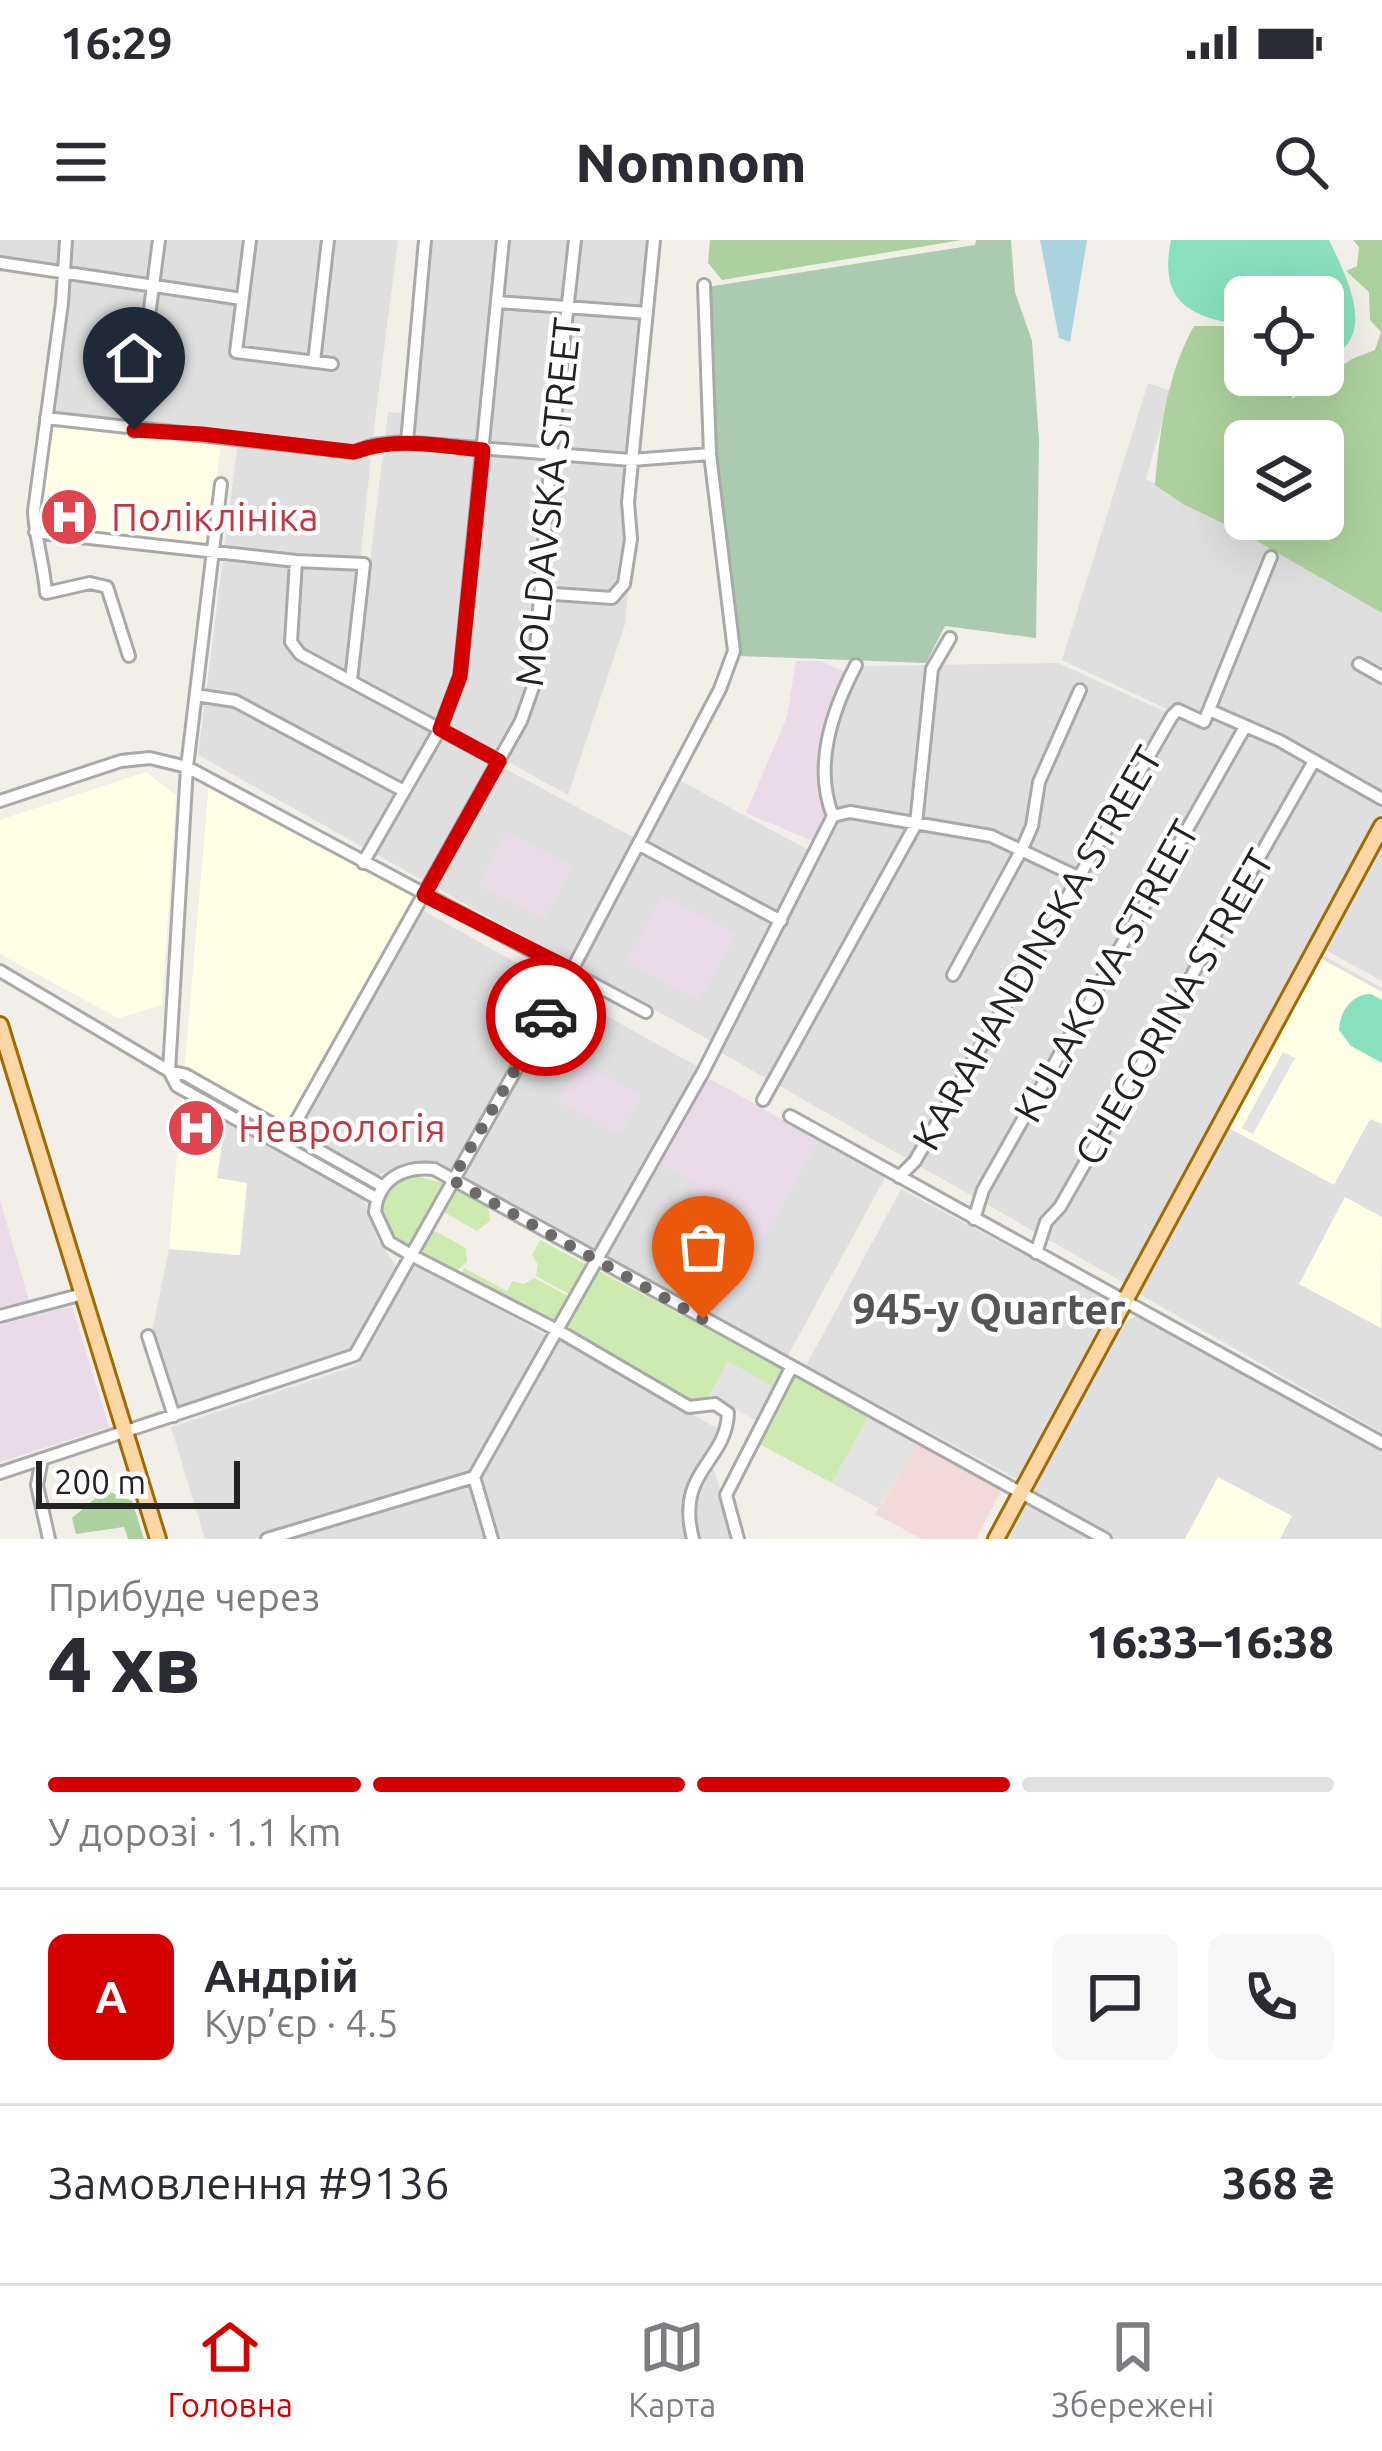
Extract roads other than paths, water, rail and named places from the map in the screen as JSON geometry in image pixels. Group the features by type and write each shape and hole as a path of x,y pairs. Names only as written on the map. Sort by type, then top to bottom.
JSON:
{"main road":[{"path":"996,1539 1382,826"},
{"path":"0,1024 158,1539"}],"street":[{"path":"66,240 34,532 46,592 90,583 107,586 129,656"},
{"path":"134,430 159,240"},
{"path":"250,240 236,352 332,364"},
{"path":"314,362 328,240"},
{"path":"407,442 425,240"},
{"path":"363,862 440,729 460,676 503,240"},
{"name":"MOLDAVSKA STREET","path":"290,1134 521,721 533,687 551,455 575,240"},
{"path":"540,593 612,598 624,584 631,460 654,240"},
{"path":"0,263 242,299"},
{"path":"0,1473 355,1355 572,970 720,689 734,651 710,454 704,285"},
{"path":"497,302 647,313"},
{"path":"46,418 354,452 407,442 631,460 710,454"},
{"path":"221,484 187,767 170,1071 177,1087 379,1192"},
{"path":"34,532 364,564 351,680"},
{"path":"1270,557 1209,710 1280,740 1382,799"},
{"path":"296,561 291,642 300,654 499,761"},
{"path":"763,1100 916,824 932,669 950,638"},
{"path":"1359,664 1382,677"},
{"path":"271,1538 474,1477 703,1072 833,816 822,770 832,724 856,665"},
{"path":"953,975 1032,826 1039,782 1080,690"},
{"path":"196,694 235,701 404,791"},
{"name":"KARAHANDINSKA STREET","path":"899,1177 915,1161 1172,716 1178,710 1204,722 1209,710"},
{"name":"KULAKOVA STREET","path":"974,1219 983,1190 1245,727"},
{"path":"0,800 121,761 150,758 187,767 646,1012"},
{"name":"CHEGORINA STREET","path":"1036,1253 1046,1222 1060,1207 1314,761"},
{"path":"833,816 850,812 991,836 1078,877"},
{"path":"638,844 781,921"},
{"path":"0,971 170,1071 186,1075 290,1134 379,1192"},
{"path":"790,1116 1382,1443"},
{"path":"694,1539 688,1521 690,1487 726,1434 728,1413 715,1404 689,1407 557,1330 389,1242 375,1211 379,1192 400,1172 414,1167 434,1169 1105,1539"},
{"path":"0,1316 83,1294"},
{"path":"148,1336 174,1416"},
{"path":"738,1539 726,1495 791,1367"},
{"path":"42,1459 37,1485 49,1539"},
{"path":"474,1477 492,1539"}],"water":[{"path":"1040,240 1087,240 1070,342 1059,338"}],"place":[{"name":"Поліклініка","path":"69,517"},
{"name":"Неврологія","path":"196,1128"}],"district":[{"name":"945-y Quarter","path":"989,1309"}]}
